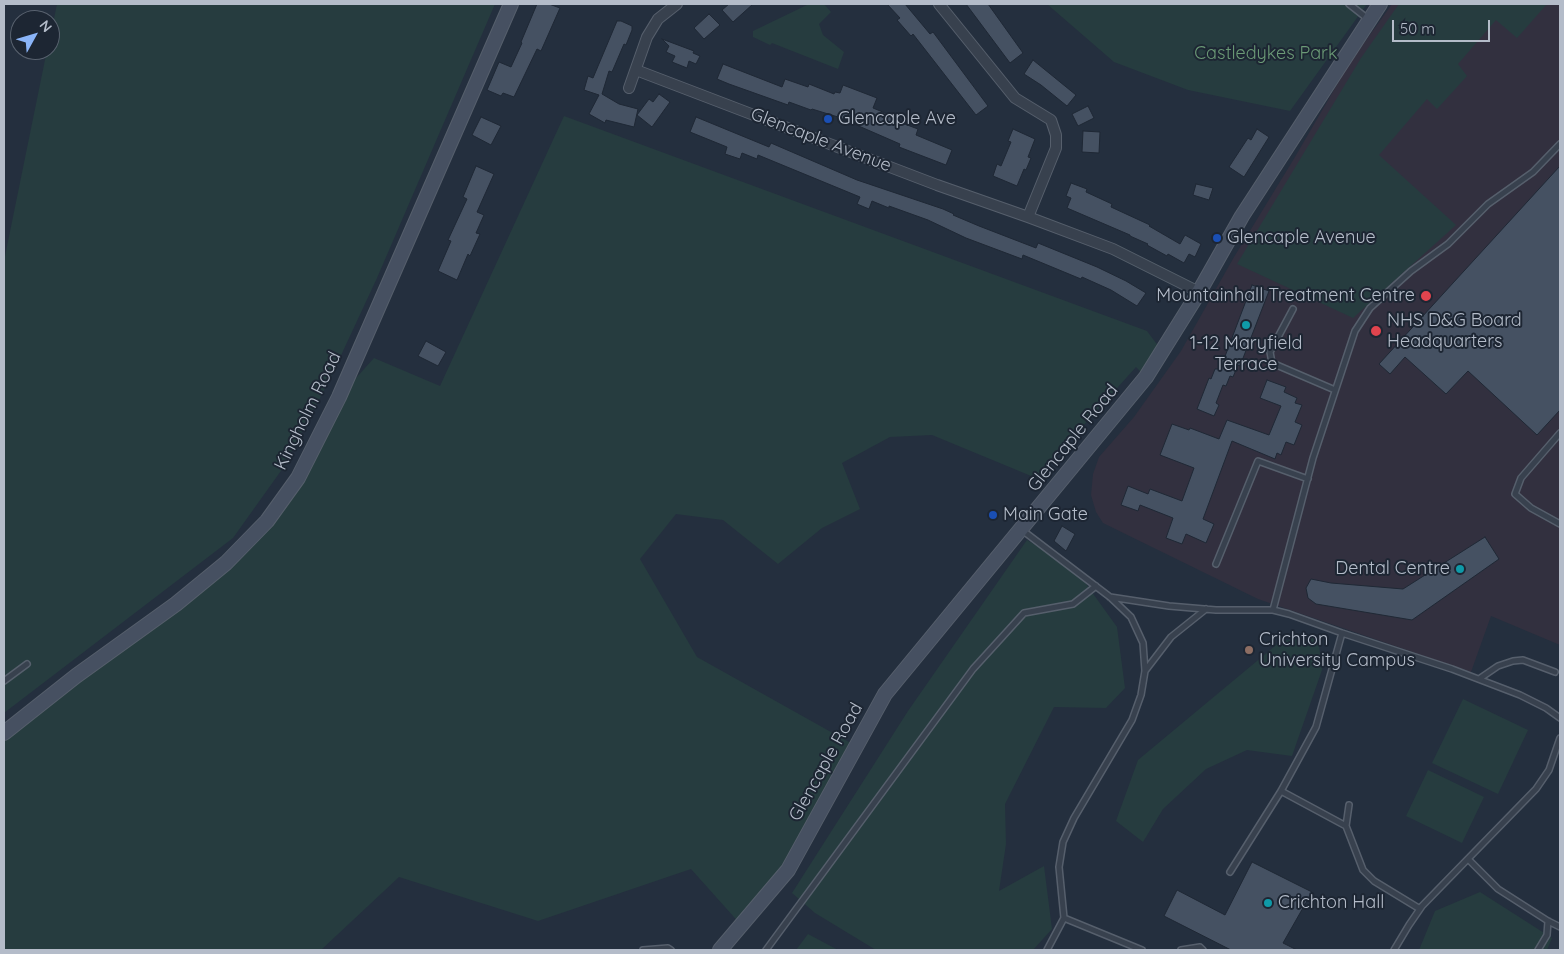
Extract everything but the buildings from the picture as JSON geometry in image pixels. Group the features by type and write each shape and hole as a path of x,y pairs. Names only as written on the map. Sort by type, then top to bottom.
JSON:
{"main road":[{"name":"Kingholm Road","path":"4,733 76,676 176,604 226,563 267,521 298,478 339,397 511,4"},
{"name":"Glencaple Road","path":"720,950 788,870 885,694 1022,530 1146,377 1242,216 1380,4"}],"street":[{"path":"628,88 647,37 658,19 676,4"},
{"path":"939,4 1015,98 1051,120 1056,135 1056,148 1028,217"},
{"name":"Glencaple Avenue","path":"636,70 937,185 1113,248 1198,292"}],"lane":[{"path":"1349,4 1369,19"},
{"path":"1273,610 1308,479 1355,331 1370,308 1412,270 1448,244 1488,204 1533,172 1560,144"},
{"path":"1293,309 1270,352 1272,363 1335,390"},
{"path":"1560,433 1521,478 1516,494 1531,508 1560,524"},
{"path":"1216,564 1258,461 1308,479"},
{"path":"1022,530 1110,597 1131,617 1143,643 1145,671 1141,695 1132,720 1074,818 1063,842 1059,867 1064,918 1047,950"},
{"path":"766,950 973,669 1024,612 1073,604 1096,586"},
{"path":"1110,597 1169,606 1206,609 1273,610 1289,614 1479,679 1520,695 1546,708 1560,718"},
{"path":"1145,671 1171,637 1206,609"},
{"path":"1230,872 1280,791 1316,727 1342,633"},
{"path":"1479,679 1498,666 1523,660 1555,672"},
{"path":"4,681 27,664"},
{"path":"1394,950 1420,909 1536,789 1549,770 1560,738"},
{"path":"1280,791 1346,826"},
{"path":"1349,805 1346,826 1363,870 1374,881 1420,909"},
{"path":"1468,859 1498,889 1548,922 1560,927"},
{"path":"1064,918 1142,950"},
{"path":"1538,950 1547,935 1548,922"},
{"path":"1181,950 1200,947 1203,950"},
{"path":"643,950 668,948 671,950"}],"shaded area":[{"name":"NHS D&G Board Headquarters","path":"1392,4 1560,4 1560,645 1491,616 1471,672 1258,599 1103,523 1096,512 1091,495 1093,474 1099,457 1134,417 1181,351 1234,257 1349,64"}],"green space":[{"path":"57,4 495,4 377,278 330,379 283,468 233,538 4,713 4,261 45,60 60,60 60,10 56,10"},
{"path":"809,4 824,4 831,12 819,24 823,35 844,52 838,69 753,37 753,31"},
{"name":"Castledykes Park","path":"1047,4 1367,4 1290,111 1188,90 1114,62"},
{"path":"1399,4 1547,4 1517,38 1496,20 1458,64 1467,76 1437,109 1427,99 1379,155 1456,225 1353,318 1237,264 1361,58"},
{"path":"564,116 1147,331 1162,351 1146,377 1136,367 1036,478 932,435 890,437 842,463 860,509 822,528 778,564 723,520 676,514 640,559 697,657 856,746 788,870 742,926 691,869 538,921 399,877 321,950 4,950 4,733 123,643 267,521 339,397 374,358 440,386"},
{"path":"1027,540 1076,570 1117,627 1125,688 1106,708 1054,707 1005,804 1006,844 999,891 1044,866 1052,929 1033,950 876,950 815,913 792,893 908,711"},
{"path":"1318,637 1322,670 1292,756 1247,750 1206,769 1163,809 1143,842 1116,821 1138,760 1281,641"},
{"path":"1463,699 1528,730 1498,794 1432,763"},
{"path":"1428,770 1484,797 1462,843 1406,816"},
{"path":"1480,892 1552,938 1547,950 1419,950 1435,911"},
{"path":"808,934 838,950 796,950"}],"place":[{"name":"Glencaple Ave","path":"828,119"},
{"name":"Glencaple Avenue","path":"1217,238"},
{"name":"Mountainhall Treatment Centre","path":"1426,296"},
{"name":"1-12 Maryfield Terrace","path":"1246,325"},
{"name":"NHS D&G Board Headquarters","path":"1376,331"},
{"name":"Main Gate","path":"993,515"},
{"name":"Dental Centre","path":"1460,569"},
{"name":"Crichton University Campus","path":"1249,650"},
{"name":"Crichton Hall","path":"1268,903"}]}
